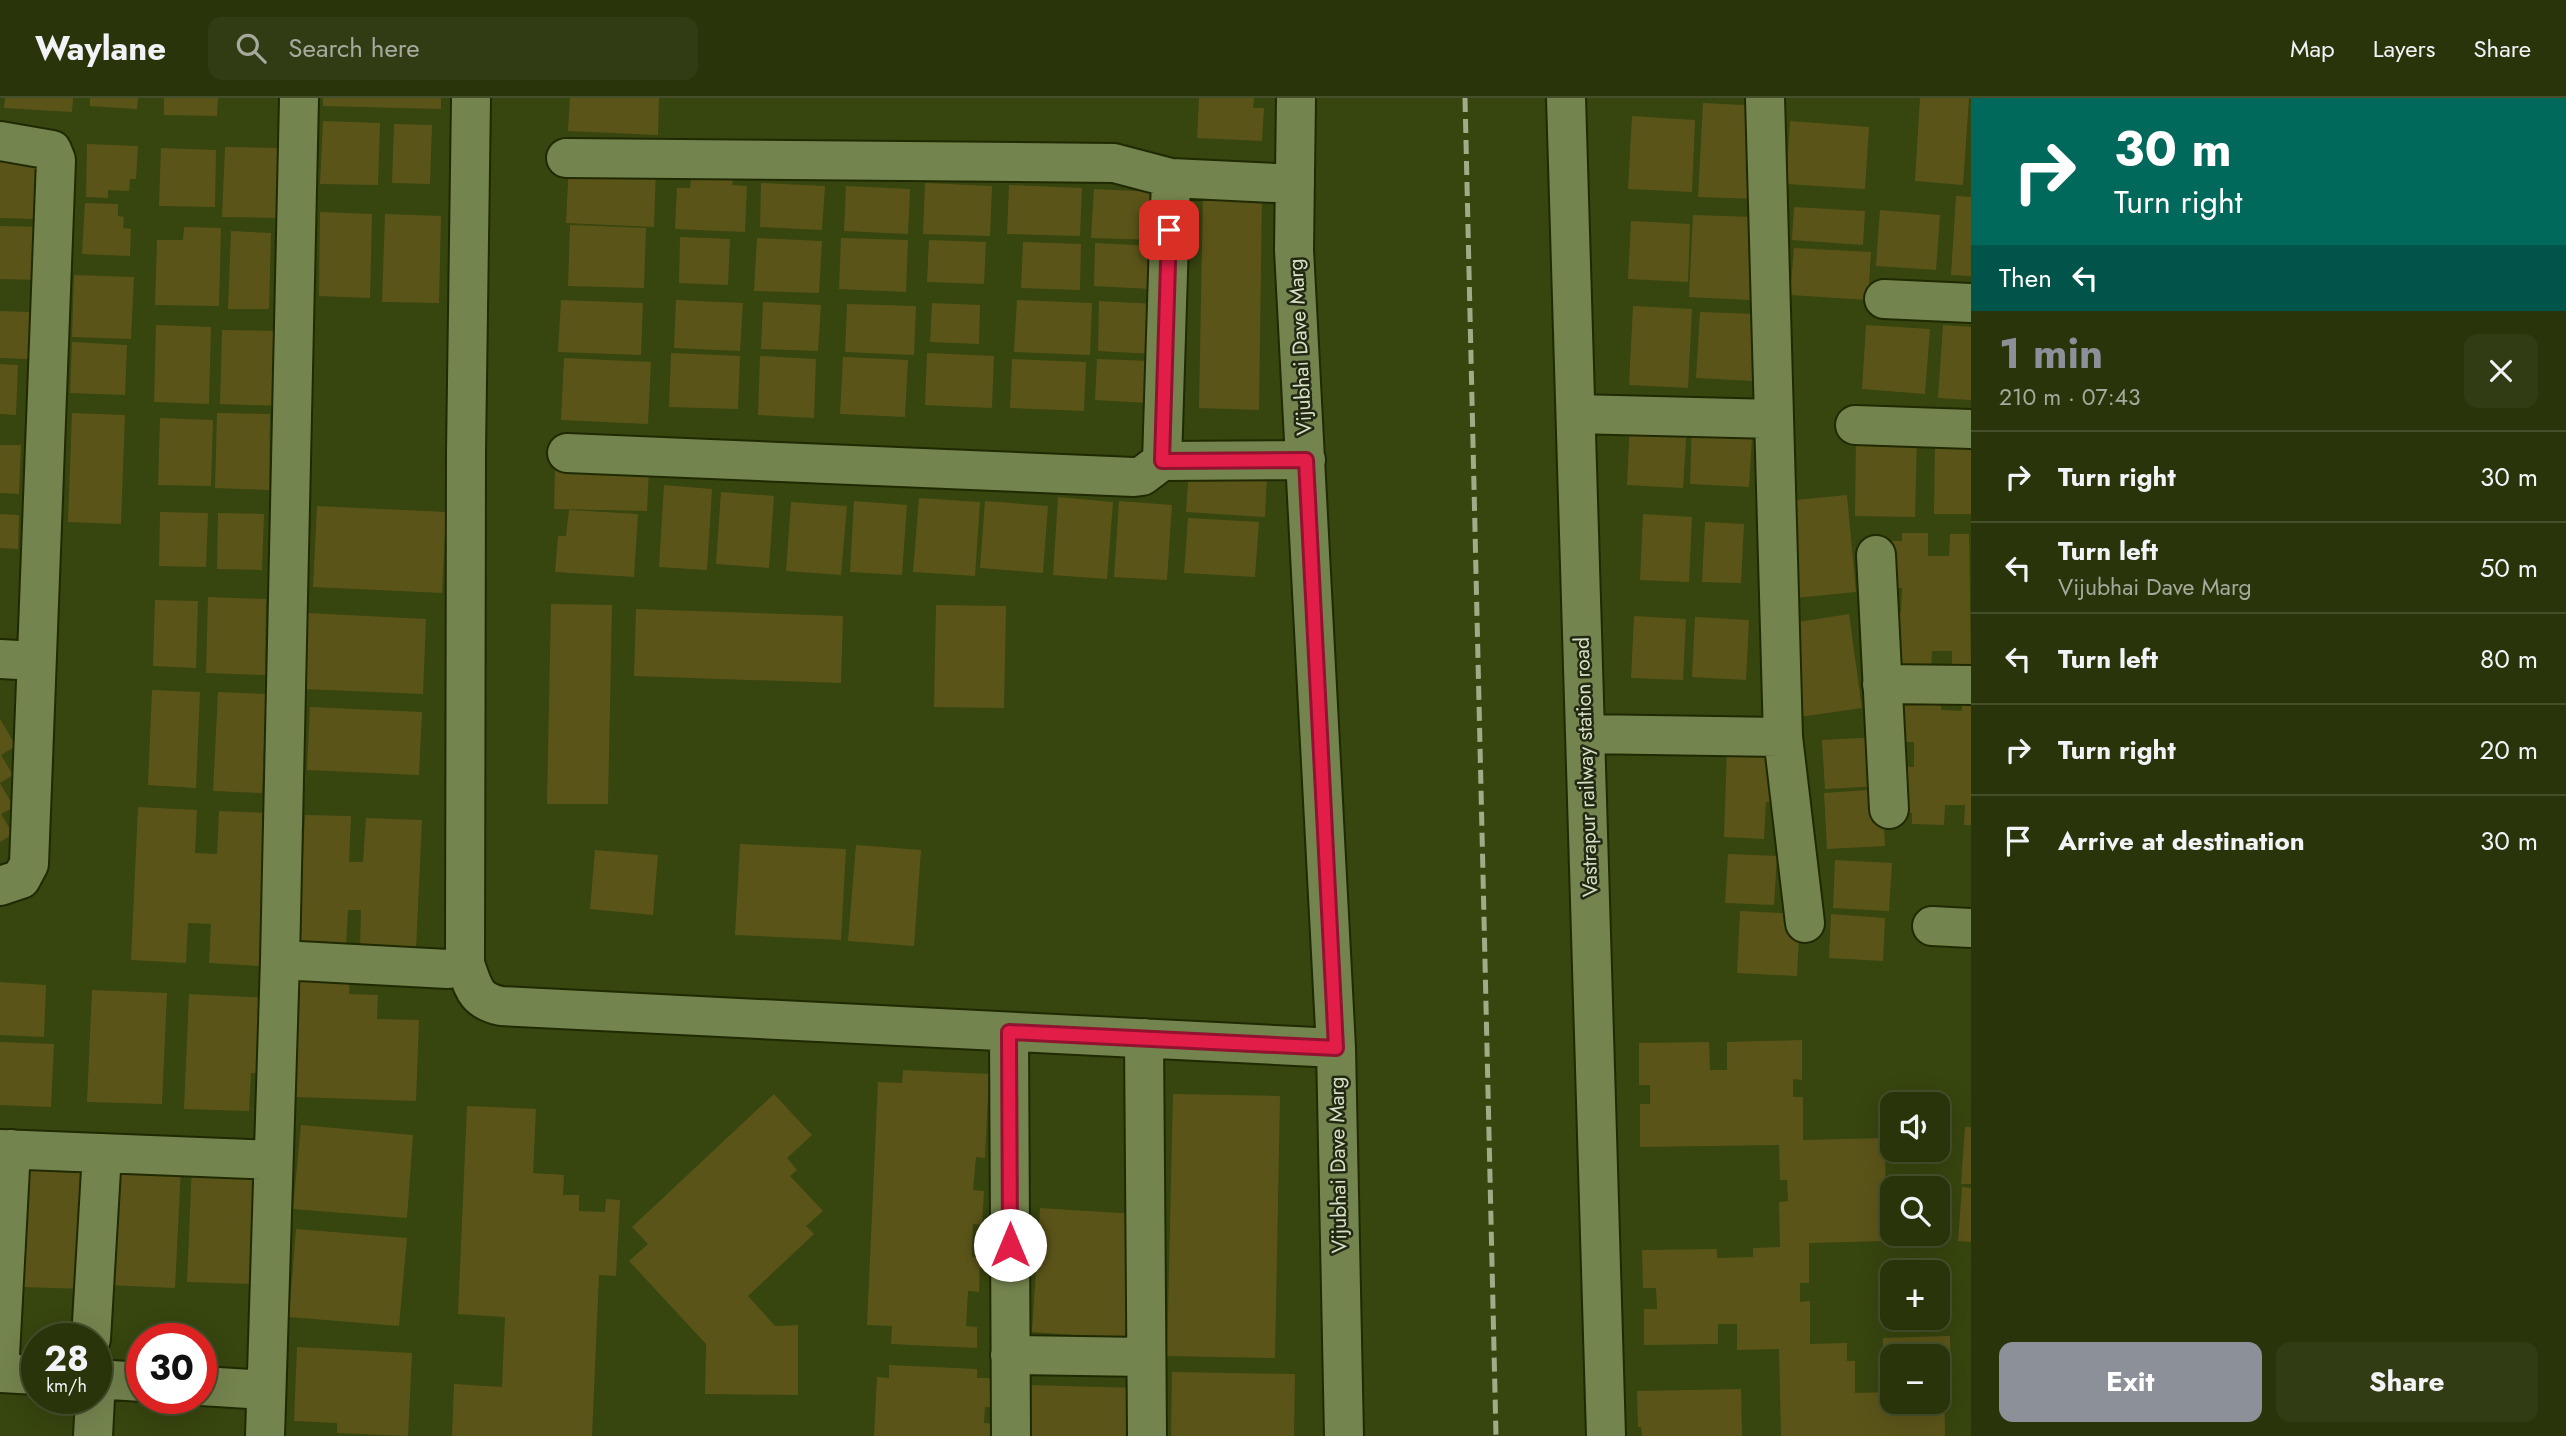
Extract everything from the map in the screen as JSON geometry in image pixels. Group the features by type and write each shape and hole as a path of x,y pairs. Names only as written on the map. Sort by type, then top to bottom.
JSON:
{"street":[{"path":"265,1436 280,961 299,98"},
{"path":"471,98 466,452 465,964 475,992 485,1002 501,1006 1336,1048"},
{"name":"Vijubhai Dave Marg","path":"1296,98 1294,250 1336,1048 1344,1436"},
{"name":"Vastrapur railway station road","path":"1566,98 1606,1436"},
{"path":"1765,98 1783,737 1805,923"},
{"path":"0,141 44,146 52,149 56,160 18,660 29,864 21,879 0,886"},
{"path":"566,158 1114,163 1171,178 1295,184"},
{"path":"1162,461 1171,178"},
{"path":"1884,299 1971,303"},
{"path":"1576,414 1774,419"},
{"path":"1855,425 1971,429"},
{"path":"567,453 1134,477 1142,476 1162,461 1306,460"},
{"path":"1875,555 1889,809"},
{"path":"1882,684 1971,685"},
{"path":"1586,734 1783,737"},
{"path":"1932,926 1971,928"},
{"path":"280,961 448,968 465,964"},
{"path":"1009,1032 1011,1436"},
{"path":"1144,1038 1147,1436"},
{"path":"0,1355 5,1149 273,1160"},
{"path":"92,1323 102,1153"},
{"path":"1010,1355 1146,1357"},
{"path":"0,1373 21,1374"},
{"path":"217,1387 266,1390"},
{"path":"93,1436 94,1414"}],"building":[{"path":"5,98 73,98 72,112 4,108"},
{"path":"90,98 138,98 137,109 90,106"},
{"path":"164,98 218,98 217,116 164,115"},
{"path":"323,98 441,98 441,109 323,106"},
{"path":"570,98 659,98 658,135 568,131"},
{"path":"1199,98 1254,98 1253,108 1264,108 1262,141 1197,138"},
{"path":"1920,98 1969,98 1963,185 1915,181"},
{"path":"1703,103 1762,106 1758,199 1698,197"},
{"path":"1632,116 1695,120 1692,192 1628,189"},
{"path":"323,121 380,123 378,185 320,184"},
{"path":"1790,121 1869,127 1865,189 1786,184"},
{"path":"394,124 432,125 430,184 392,183"},
{"path":"87,144 138,146 136,179 130,179 129,191 108,190 108,198 86,197"},
{"path":"225,147 279,148 278,218 222,217"},
{"path":"161,148 216,150 215,207 159,206"},
{"path":"0,153 39,154 36,219 0,218"},
{"path":"569,163 656,167 654,227 566,223"},
{"path":"691,179 733,180 732,185 747,186 745,232 675,229 677,188 690,188"},
{"path":"761,183 825,186 822,230 760,227"},
{"path":"925,183 992,186 990,236 923,234"},
{"path":"1009,185 1082,188 1080,236 1007,234"},
{"path":"846,186 910,189 908,234 844,231"},
{"path":"1094,189 1158,192 1156,240 1091,238"},
{"path":"1203,190 1262,191 1259,410 1199,408"},
{"path":"1956,196 1971,197 1971,276 1951,275"},
{"path":"85,203 118,204 118,216 124,217 123,228 131,229 130,256 82,254"},
{"path":"1794,207 1865,211 1863,245 1792,240"},
{"path":"1880,210 1940,215 1936,270 1876,266"},
{"path":"320,212 372,214 370,298 319,296"},
{"path":"385,214 441,216 439,303 382,302"},
{"path":"1693,215 1754,217 1750,300 1689,297"},
{"path":"1631,221 1690,224 1688,282 1628,279"},
{"path":"570,225 646,228 644,288 568,286"},
{"path":"0,226 41,227 38,280 0,279"},
{"path":"184,227 221,228 219,306 155,305 157,240 183,240"},
{"path":"231,231 271,233 269,309 228,309"},
{"path":"680,237 730,239 728,285 679,283"},
{"path":"757,238 822,241 819,293 754,291"},
{"path":"841,238 908,240 906,292 839,289"},
{"path":"929,240 986,242 984,284 927,282"},
{"path":"1023,242 1081,244 1080,290 1021,288"},
{"path":"1095,243 1153,246 1151,289 1094,286"},
{"path":"1794,248 1871,252 1868,300 1790,295"},
{"path":"74,275 134,277 131,339 72,337"},
{"path":"561,300 643,303 641,355 558,352"},
{"path":"676,300 743,303 740,351 674,348"},
{"path":"1017,300 1092,303 1090,355 1014,352"},
{"path":"1099,301 1156,304 1154,354 1098,351"},
{"path":"763,302 821,305 818,351 761,349"},
{"path":"932,303 980,305 979,344 930,342"},
{"path":"847,304 916,306 914,355 845,352"},
{"path":"1633,306 1692,309 1688,388 1629,385"},
{"path":"0,311 30,312 28,359 0,358"},
{"path":"1700,312 1756,314 1753,381 1696,378"},
{"path":"156,325 211,327 209,404 154,402"},
{"path":"1866,325 1930,329 1925,394 1862,389"},
{"path":"1943,325 1971,327 1971,400 1938,398"},
{"path":"222,330 283,331 282,406 220,404"},
{"path":"72,342 127,345 125,395 70,393"},
{"path":"671,353 740,356 738,409 669,407"},
{"path":"927,353 994,356 992,408 925,405"},
{"path":"760,356 816,359 814,418 758,415"},
{"path":"843,357 908,360 905,417 840,414"},
{"path":"564,358 651,362 648,424 561,420"},
{"path":"1012,359 1086,362 1084,411 1010,408"},
{"path":"1097,359 1151,361 1149,403 1095,400"},
{"path":"0,364 18,365 16,415 0,414"},
{"path":"72,413 125,415 121,524 68,522"},
{"path":"217,413 270,414 269,490 215,488"},
{"path":"160,418 213,420 211,486 158,485"},
{"path":"1630,421 1687,424 1683,488 1627,485"},
{"path":"1692,421 1753,423 1749,487 1690,484"},
{"path":"1856,434 1917,435 1915,517 1855,516"},
{"path":"1935,436 1971,437 1971,514 1934,514"},
{"path":"0,445 21,445 19,494 0,493"},
{"path":"555,468 649,469 647,511 554,509"},
{"path":"1189,469 1267,474 1265,517 1186,512"},
{"path":"664,485 712,489 707,570 659,567"},
{"path":"721,492 774,496 769,568 716,564"},
{"path":"1847,495 1856,592 1795,598 1786,501"},
{"path":"1058,497 1113,502 1107,579 1053,575"},
{"path":"919,498 980,502 975,576 913,572"},
{"path":"854,501 907,505 902,575 850,572"},
{"path":"985,501 1048,506 1043,573 980,568"},
{"path":"1119,501 1172,505 1167,580 1114,577"},
{"path":"791,502 847,506 841,575 786,571"},
{"path":"317,506 446,512 442,593 313,587"},
{"path":"569,510 638,514 634,577 555,572 558,536 566,536"},
{"path":"160,512 208,513 206,567 159,566"},
{"path":"218,513 264,514 262,570 217,569"},
{"path":"0,514 19,515 18,549 0,548"},
{"path":"1643,514 1692,517 1689,582 1640,580"},
{"path":"1188,518 1259,522 1255,577 1184,573"},
{"path":"1705,522 1744,524 1741,583 1702,582"},
{"path":"1902,533 1928,533 1928,556 1949,556 1950,534 1969,534 1971,671 1952,670 1952,651 1932,651 1931,670 1899,670 1887,612 1901,612 1902,588 1886,588 1887,541 1902,541"},
{"path":"208,597 266,599 265,675 206,673"},
{"path":"155,600 198,601 196,668 153,666"},
{"path":"551,604 612,605 608,804 547,804"},
{"path":"936,605 1006,606 1004,708 934,707"},
{"path":"636,609 843,616 841,683 634,676"},
{"path":"308,613 426,619 423,694 304,689"},
{"path":"1849,614 1862,708 1799,717 1785,624"},
{"path":"1634,616 1686,619 1683,680 1631,678"},
{"path":"1695,617 1749,620 1746,680 1692,677"},
{"path":"1941,687 1941,710 1962,711 1962,688 1971,688 1971,825 1964,825 1965,805 1945,805 1944,825 1912,824 1912,813 1899,812 1899,766 1914,767 1914,742 1899,742 1900,696"},
{"path":"152,690 200,692 196,788 148,785"},
{"path":"218,692 266,694 262,793 213,791"},
{"path":"310,707 422,712 419,775 307,770"},
{"path":"0,719 16,746 1,755 13,775 0,783"},
{"path":"1879,737 1881,786 1825,789 1822,740"},
{"path":"1727,747 1768,749 1766,773 1777,774 1775,802 1766,802 1764,839 1724,837"},
{"path":"0,783 14,807 1,814 13,834 0,842"},
{"path":"1882,789 1885,846 1827,849 1824,793"},
{"path":"138,807 197,810 195,853 217,854 219,811 266,813 259,966 209,963 211,924 188,923 186,963 131,960"},
{"path":"305,815 351,816 349,862 363,862 366,818 422,820 416,950 360,947 361,910 348,910 346,947 299,944"},
{"path":"740,844 846,849 841,940 735,935"},
{"path":"856,845 921,850 914,946 848,941"},
{"path":"595,850 658,855 653,915 590,909"},
{"path":"1728,854 1777,856 1774,905 1725,903"},
{"path":"1835,860 1892,863 1889,911 1833,908"},
{"path":"1740,911 1800,914 1797,976 1737,973"},
{"path":"1831,914 1885,918 1883,961 1829,958"},
{"path":"299,969 350,970 349,994 378,995 377,1019 419,1020 416,1101 295,1097"},
{"path":"0,982 46,985 44,1037 0,1035"},
{"path":"92,990 167,993 162,1104 87,1102"},
{"path":"189,994 272,998 268,1074 251,1073 249,1111 184,1109"},
{"path":"1802,1040 1802,1080 1793,1079 1793,1097 1803,1097 1803,1140 1880,1138 1880,1162 1885,1162 1885,1176 1880,1176 1880,1241 1809,1243 1809,1283 1800,1283 1800,1302 1810,1301 1810,1344 1847,1343 1847,1361 1855,1361 1855,1393 1880,1392 1880,1414 1945,1414 1945,1436 1781,1436 1779,1349 1737,1350 1737,1324 1718,1324 1718,1344 1644,1345 1644,1309 1657,1309 1656,1288 1643,1288 1642,1250 1717,1249 1717,1258 1753,1257 1753,1248 1780,1247 1779,1202 1788,1201 1787,1180 1780,1180 1779,1145 1640,1147 1640,1104 1650,1104 1650,1085 1639,1085 1639,1043 1709,1042 1710,1070 1727,1070 1727,1042"},
{"path":"0,1042 54,1044 51,1107 0,1105"},
{"path":"903,1070 989,1074 985,1158 976,1157 973,1190 984,1191 982,1225 973,1224 972,1257 980,1257 979,1292 968,1291 966,1326 977,1327 977,1348 891,1344 892,1326 867,1325 878,1082 902,1083"},
{"path":"774,1094 812,1135 787,1158 797,1170 790,1176 823,1211 806,1226 814,1234 748,1296 775,1326 798,1325 798,1395 705,1394 706,1344 629,1261 648,1244 632,1227"},
{"path":"1173,1094 1280,1096 1275,1358 1167,1356"},
{"path":"467,1106 536,1109 533,1173 564,1175 563,1195 579,1195 579,1211 605,1212 606,1199 620,1200 616,1276 599,1275 592,1436 452,1436 454,1384 502,1387 505,1317 458,1314"},
{"path":"301,1125 413,1135 407,1218 293,1209"},
{"path":"1965,1127 1971,1127 1971,1184 1961,1184"},
{"path":"114,1164 181,1168 175,1288 108,1285"},
{"path":"192,1164 257,1168 251,1284 187,1282"},
{"path":"28,1167 92,1170 86,1289 22,1287"},
{"path":"1962,1187 1971,1188 1971,1242 1958,1241"},
{"path":"1040,1208 1136,1214 1129,1339 1032,1332"},
{"path":"296,1229 407,1238 399,1326 289,1317"},
{"path":"1950,1336 1951,1377 1950,1344 1883,1344 1883,1338"},
{"path":"297,1347 412,1353 408,1436 337,1433 337,1423 294,1421"},
{"path":"1880,1358 1880,1382 1878,1382"},
{"path":"889,1365 977,1369 977,1378 996,1378 994,1407 985,1407 984,1423 993,1424 993,1436 874,1436 877,1377 889,1378"},
{"path":"1172,1372 1295,1374 1294,1436 1171,1436"},
{"path":"1027,1385 1139,1388 1138,1436 1026,1436"},
{"path":"1741,1389 1742,1436 1642,1436 1641,1427 1638,1427 1637,1391"}],"railway":[{"path":"1465,98 1496,1436"}],"route":[{"path":"1010,1245 1009,1032 1336,1048 1306,460 1162,461 1169,230"}]}
